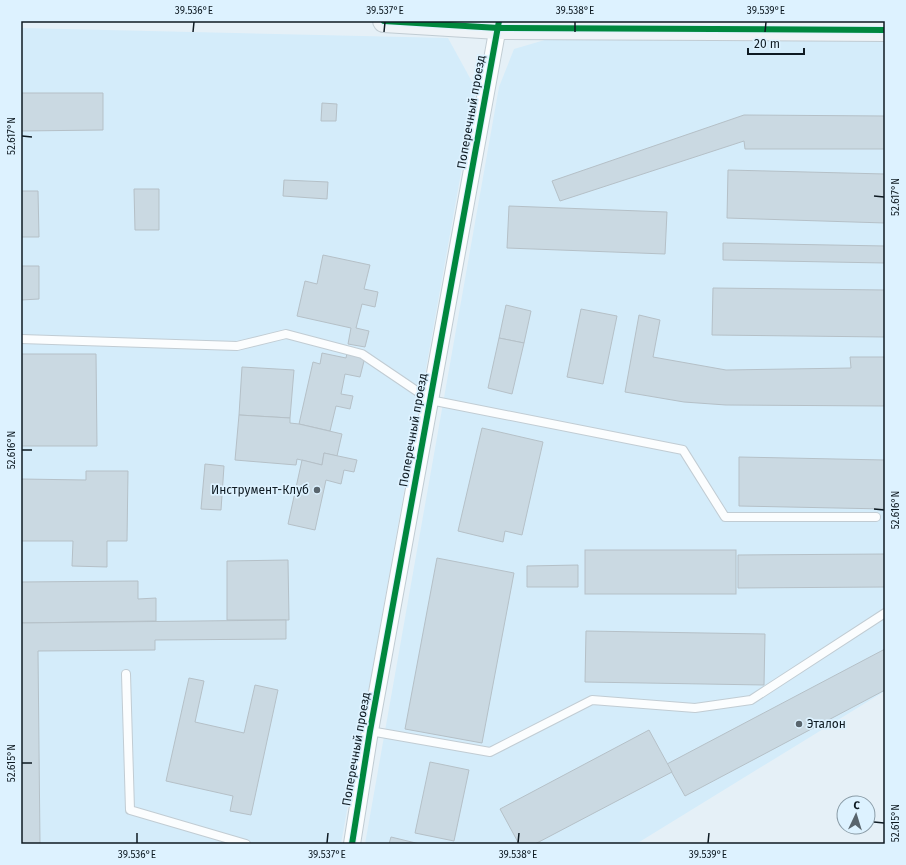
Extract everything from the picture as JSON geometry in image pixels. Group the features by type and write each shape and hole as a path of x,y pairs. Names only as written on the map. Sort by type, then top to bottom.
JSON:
{"street":[{"path":"384,21 499,25 885,30"},
{"name":"Поперечный проезд","path":"352,844 370,731 499,25"}],"lane":[{"path":"21,339 237,346 286,334 362,354 430,400 683,450 725,517 876,517"},
{"path":"370,731 490,752 592,700 694,708 751,700 885,613"},
{"path":"126,674 130,810 246,844"}],"shaded area":[{"path":"21,28 448,38 476,89 341,844 21,844"},
{"path":"555,37 885,40 885,691 636,844 365,844 499,87 514,49"}],"building":[{"path":"21,93 103,93 103,130 21,131"},
{"path":"322,103 337,104 336,121 321,121"},
{"path":"744,115 885,116 885,149 745,149 744,141 560,201 552,181"},
{"path":"728,170 885,174 885,223 727,218"},
{"path":"284,180 328,182 327,199 283,196"},
{"path":"134,189 159,189 159,230 135,230"},
{"path":"21,191 38,191 39,237 21,237"},
{"path":"509,206 667,212 665,254 507,248"},
{"path":"723,243 885,246 885,263 723,260"},
{"path":"323,255 370,265 364,289 378,292 375,307 362,304 356,328 369,331 365,347 348,344 351,328 297,316 305,281 317,284"},
{"path":"21,266 39,266 39,299 21,300"},
{"path":"713,288 885,290 885,337 712,335"},
{"path":"506,305 531,311 524,343 499,338"},
{"path":"581,309 617,316 603,384 567,377"},
{"path":"639,315 660,320 653,357 726,370 851,368 850,357 885,357 885,406 726,405 684,402 625,392"},
{"path":"499,338 524,343 512,394 488,388"},
{"path":"322,353 346,358 347,353 365,357 360,377 345,374 341,394 353,396 350,409 336,406 330,431 299,424 313,362 320,364"},
{"path":"21,354 96,354 97,446 21,446"},
{"path":"242,367 294,370 290,418 239,415"},
{"path":"239,415 290,418 290,423 342,434 337,456 324,453 322,465 297,459 296,465 235,460"},
{"path":"482,428 543,442 522,535 505,531 503,542 458,531"},
{"path":"324,453 357,460 354,472 344,470 341,484 326,480 315,530 288,524 302,460 322,465"},
{"path":"739,457 885,460 885,509 739,506"},
{"path":"205,464 224,466 221,510 201,509"},
{"path":"86,471 128,471 127,541 107,541 107,567 72,566 73,541 21,541 21,479 86,480"},
{"path":"585,550 736,550 736,594 585,594"},
{"path":"885,554 885,587 738,588 738,555"},
{"path":"437,558 514,573 482,743 405,729"},
{"path":"288,560 289,620 227,620 227,561"},
{"path":"578,565 578,587 527,587 527,566"},
{"path":"138,581 138,599 156,598 156,621 21,623 21,582"},
{"path":"286,620 286,639 155,640 155,650 38,651 40,844 21,844 21,623"},
{"path":"586,631 765,634 764,685 585,682"},
{"path":"885,649 885,690 685,796 667,764"},
{"path":"189,678 204,681 195,722 244,733 255,685 278,690 251,815 230,811 233,796 166,781"},
{"path":"649,730 672,772 535,844 519,844 500,809"},
{"path":"430,762 469,770 454,841 415,833"},
{"path":"391,837 420,844 389,844"}],"cycle path":[{"path":"384,21 498,28 885,30"},
{"path":"352,844 370,731 499,21"}],"place":[{"name":"Инструмент-Клуб","path":"317,490"},
{"name":"Эталон","path":"799,724"}]}
